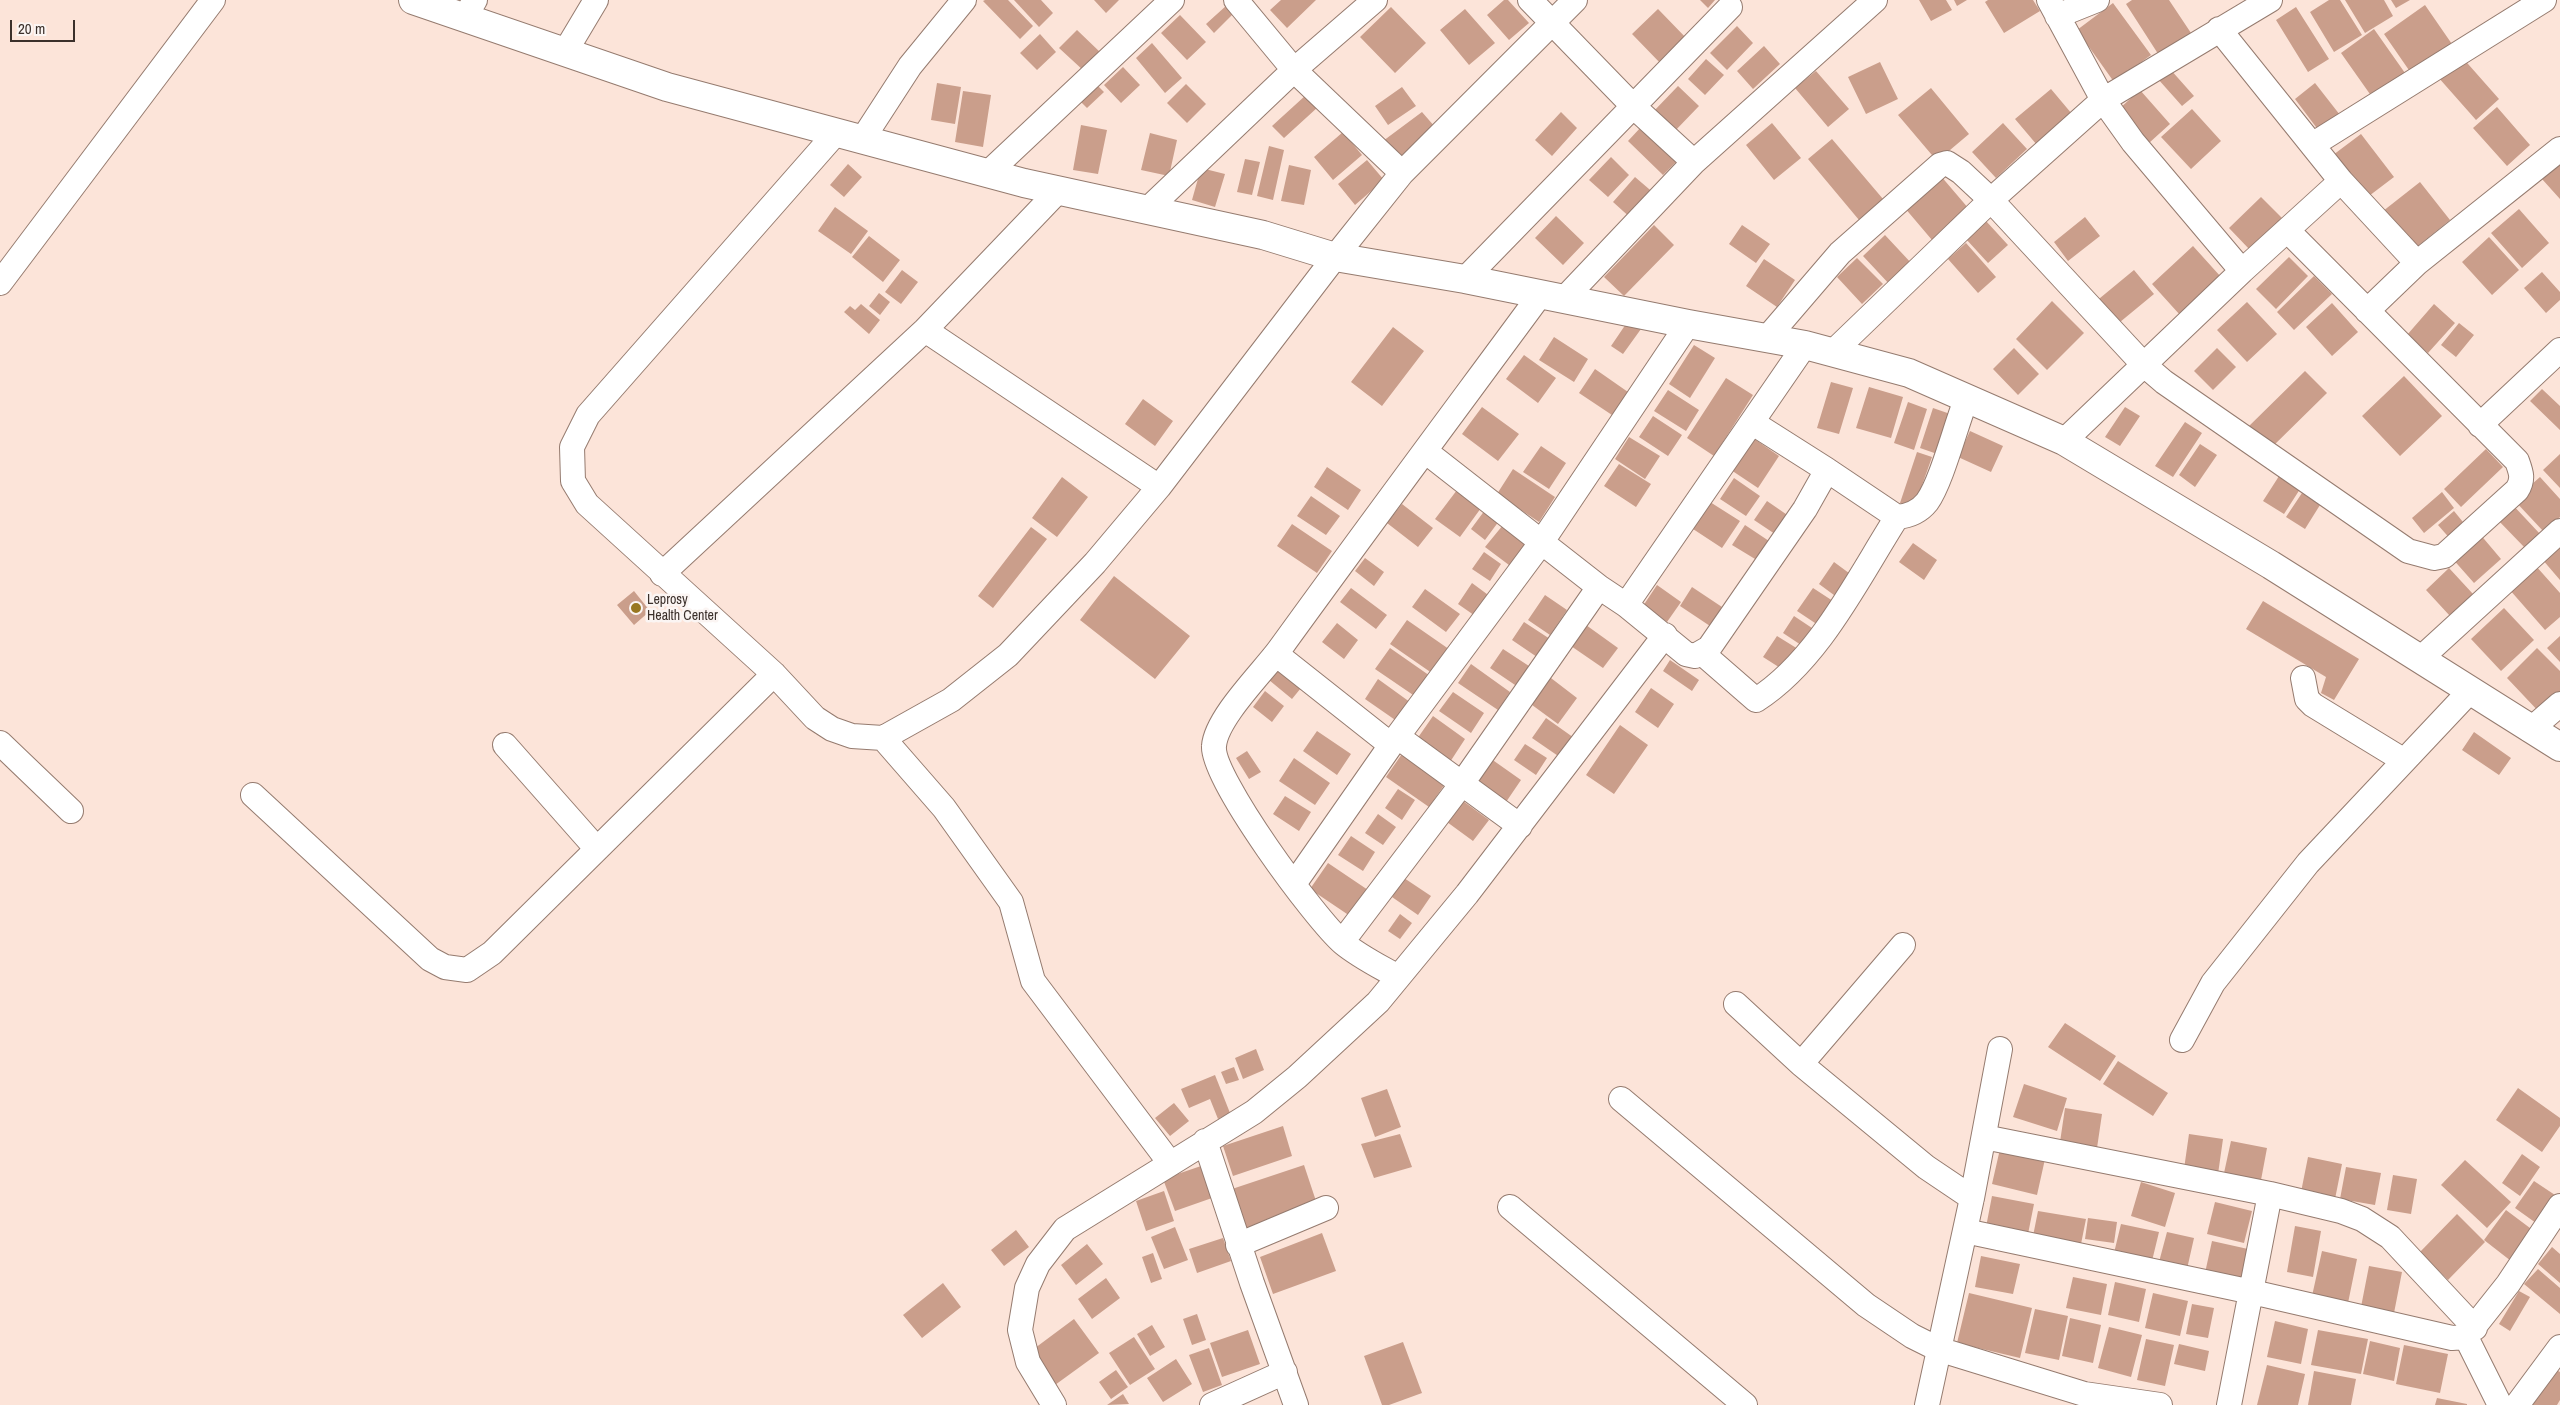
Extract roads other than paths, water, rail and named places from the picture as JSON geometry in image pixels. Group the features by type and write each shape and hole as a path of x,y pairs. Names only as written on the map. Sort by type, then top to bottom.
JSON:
{"street":[{"path":"0,283 213,0"},
{"path":"413,0 470,8 565,52 667,87 988,174 1263,235 1335,257 1465,279 1688,324 1805,345 1834,351 1909,373 2064,441 2271,565 2530,730 2560,747"},
{"path":"565,52 596,0"},
{"path":"862,140 910,66 963,0"},
{"path":"988,174 1172,0"},
{"path":"1236,0 1294,70 1402,173"},
{"path":"1148,210 1294,70 1375,0"},
{"path":"1530,0 1634,106 1694,162"},
{"path":"835,134 588,415 572,447 573,481 587,504 774,674 815,718 832,729 852,736 883,738 951,700 1008,655 1095,563 1160,487 1335,257 1402,173 1575,0"},
{"path":"1398,977 1361,956 1342,942 1322,921 1294,884 1227,785 1216,762 1214,747 1217,734 1224,720 1276,654 1425,451 1552,297 1694,162 1875,0"},
{"path":"2098,0 2053,8 2103,100 2162,178 2242,271"},
{"path":"1834,351 1991,200 2103,100 2270,0"},
{"path":"2312,145 2544,0"},
{"path":"1465,279 1730,7"},
{"path":"2220,29 2341,181 2417,263"},
{"path":"2368,311 2417,263 2560,149"},
{"path":"1768,338 1840,253 1940,165 1947,163 1953,166 1991,200 2143,364 2197,406 2408,551 2434,558 2444,556 2518,490 2522,474 2516,462 2480,424 2287,230"},
{"path":"2064,441 2242,271 2341,181"},
{"path":"662,574 925,330 1059,190"},
{"path":"1294,884 1541,542 1688,324"},
{"path":"925,330 1160,487"},
{"path":"1626,605 1805,345"},
{"path":"2480,424 2560,350"},
{"path":"1753,423 1897,517 1908,516 1917,512 1927,501 1939,476 1966,397"},
{"path":"1425,451 1599,587 1665,635 1686,654 1695,656 1709,648 1800,517 1827,470"},
{"path":"1702,653 1756,700 1770,691 1816,644 1897,517"},
{"path":"2420,659 2560,531"},
{"path":"1342,942 1461,785 1599,587"},
{"path":"1054,1405 1028,1362 1020,1330 1027,1288 1038,1264 1065,1229 1254,1112 1297,1077 1378,1002 1467,894 1665,635"},
{"path":"1276,654 1395,742 1520,826"},
{"path":"253,795 430,959 445,967 468,970 492,953 774,674"},
{"path":"2302,678 2307,699 2313,705 2403,760"},
{"path":"2182,1040 2213,983 2308,862 2470,691"},
{"path":"2530,730 2560,704"},
{"path":"883,738 944,808 1011,902 1033,981 1170,1163"},
{"path":"0,743 70,811"},
{"path":"505,745 596,848"},
{"path":"1800,1064 1903,945"},
{"path":"1736,1004 1800,1064 1926,1167 1972,1198"},
{"path":"1927,1405 1972,1198 2000,1049"},
{"path":"1621,1099 1866,1305 1912,1336 1938,1349 2083,1400 2160,1405"},
{"path":"1984,1137 2270,1194 2341,1211 2362,1219 2390,1237 2470,1333 2500,1405"},
{"path":"1205,1141 1238,1245 1296,1405"},
{"path":"2229,1405 2270,1194"},
{"path":"1965,1231 2252,1292 2452,1338 2470,1333 2508,1284 2560,1206"},
{"path":"1238,1245 1326,1208"},
{"path":"1510,1208 1745,1405"},
{"path":"2517,1405 2560,1347"},
{"path":"1212,1405 1285,1372"}],"place":[{"name":"Leprosy Health Center","path":"636,608"}]}
